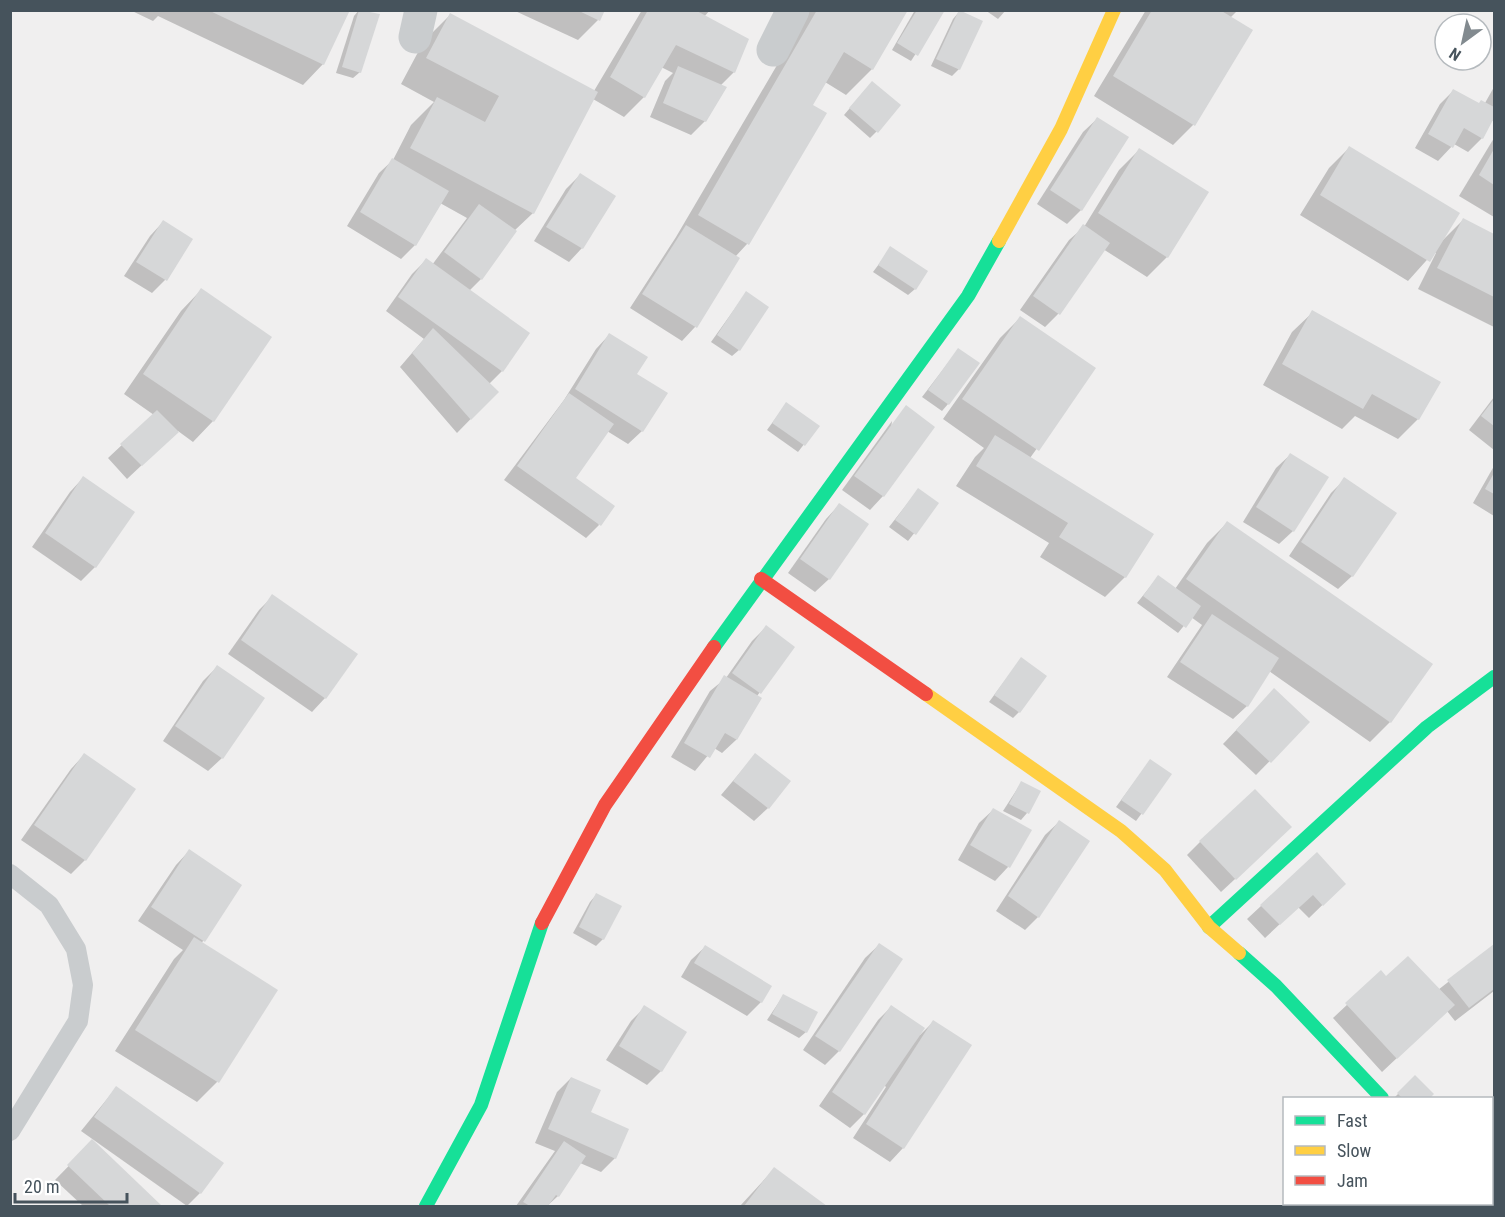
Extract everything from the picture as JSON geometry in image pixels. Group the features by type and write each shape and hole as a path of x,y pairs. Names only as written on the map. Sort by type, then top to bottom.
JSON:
{"street":[{"path":"773,50 793,10"},
{"path":"426,1206 481,1105 539,929 605,805 761,579 968,296 1061,129 1114,10"},
{"path":"761,579 1121,831 1166,870 1209,927 1275,986 1381,1097"},
{"path":"1209,927 1427,727 1494,677"}],"lane":[{"path":"10,874 49,905 76,949 83,985 78,1021 10,1131"}],"building":[{"path":"208,10 350,10 324,65"},
{"path":"359,10 380,14 361,73 342,67"},
{"path":"577,10 605,10 600,21"},
{"path":"648,10 695,10 749,39 735,73 676,45 645,98 610,77"},
{"path":"817,10 908,10 873,70 844,52 813,105 827,113 749,245 698,215"},
{"path":"917,10 945,10 918,56 897,43"},
{"path":"959,10 983,21 960,70 936,59"},
{"path":"1152,10 1220,10 1253,30 1195,126 1113,76"},
{"path":"450,13 598,92 534,214 410,148 437,97 485,122 499,96 426,58"},
{"path":"678,66 727,87 706,122 663,103"},
{"path":"872,81 901,105 878,133 849,108"},
{"path":"1453,89 1479,103 1481,100 1494,107 1494,118 1483,139 1464,128 1453,148 1428,134"},
{"path":"1097,117 1129,137 1082,211 1050,190"},
{"path":"1349,146 1460,213 1430,262 1320,195"},
{"path":"1139,148 1209,192 1168,258 1098,213"},
{"path":"1494,149 1494,185 1479,175"},
{"path":"392,158 449,191 416,246 360,212"},
{"path":"580,173 616,196 583,249 546,227"},
{"path":"479,204 517,231 482,280 444,252"},
{"path":"1463,218 1494,234 1494,297 1437,268"},
{"path":"163,220 193,239 167,281 136,262"},
{"path":"1083,224 1110,243 1060,315 1033,296"},
{"path":"686,225 740,258 697,328 642,294"},
{"path":"890,246 928,271 916,290 878,265"},
{"path":"426,258 530,333 503,372 398,297"},
{"path":"201,288 272,337 214,422 143,374"},
{"path":"746,291 769,307 740,351 717,335"},
{"path":"1312,310 1441,382 1419,420 1372,394 1363,409 1282,364"},
{"path":"1020,316 1096,368 1039,451 962,399"},
{"path":"433,328 499,392 471,420 412,353"},
{"path":"609,333 648,357 637,374 668,393 643,432 575,389"},
{"path":"958,348 980,363 949,405 928,390"},
{"path":"569,393 614,424 576,478 615,506 601,526 517,466"},
{"path":"1494,399 1494,426 1481,416"},
{"path":"786,402 820,426 805,446 772,423"},
{"path":"906,405 935,427 884,497 854,476"},
{"path":"157,410 179,432 142,466 120,444"},
{"path":"995,435 1154,534 1126,578 1059,537 1068,523 976,466"},
{"path":"1290,453 1329,477 1294,532 1256,507"},
{"path":"1494,473 1494,494 1485,489"},
{"path":"83,476 135,512 96,568 45,533"},
{"path":"1344,477 1397,513 1353,577 1301,542"},
{"path":"918,488 939,503 916,535 895,520"},
{"path":"839,503 869,524 830,580 800,559"},
{"path":"1227,521 1433,664 1391,723 1186,579"},
{"path":"1158,575 1201,606 1186,628 1143,596"},
{"path":"272,594 358,654 326,699 241,640"},
{"path":"1212,614 1279,658 1248,707 1180,662"},
{"path":"766,625 795,647 761,694 732,673"},
{"path":"1021,657 1047,676 1020,713 994,695"},
{"path":"217,665 265,698 223,759 175,726"},
{"path":"724,675 762,698 737,740 725,733 710,758 684,743"},
{"path":"1274,688 1310,722 1271,763 1236,730"},
{"path":"84,753 136,789 86,861 34,825"},
{"path":"755,753 791,781 769,809 733,781"},
{"path":"1150,759 1172,774 1143,815 1121,800"},
{"path":"1021,781 1041,791 1029,814 1009,804"},
{"path":"1255,789 1292,827 1236,880 1199,841"},
{"path":"993,808 1032,830 1010,868 970,845"},
{"path":"1059,820 1090,841 1039,918 1008,896"},
{"path":"189,849 242,885 205,942 151,907"},
{"path":"1317,852 1346,884 1323,906 1313,895 1280,925 1260,905"},
{"path":"596,893 622,906 604,940 579,927"},
{"path":"194,937 278,990 219,1083 135,1030"},
{"path":"879,943 903,959 840,1052 815,1036"},
{"path":"1494,944 1494,989 1469,1008 1447,980"},
{"path":"705,945 772,986 762,1003 694,963"},
{"path":"1408,956 1455,1005 1397,1059 1345,1003 1381,970 1386,976"},
{"path":"783,994 818,1012 807,1033 772,1014"},
{"path":"644,1005 687,1032 662,1072 619,1046"},
{"path":"891,1005 925,1028 865,1115 832,1092"},
{"path":"933,1020 972,1045 904,1149 866,1124"},
{"path":"1415,1075 1434,1094 1431,1097 1401,1097 1397,1093"},
{"path":"571,1077 601,1090 591,1112 629,1129 616,1159 548,1129"},
{"path":"116,1086 224,1163 201,1194 94,1117"},
{"path":"92,1139 162,1206 110,1206 67,1165"},
{"path":"564,1141 586,1156 559,1197 556,1195 548,1206 530,1206 523,1202"},
{"path":"774,1167 827,1206 744,1206"}],"traffic: fast":[{"path":"714,647 968,296 999,241"},
{"path":"1209,927 1427,727 1494,677"},
{"path":"426,1206 481,1105 542,923"},
{"path":"1239,953 1276,986 1381,1097"}],"traffic: slow":[{"path":"999,241 1061,129 1114,10"},
{"path":"926,694 1121,831 1165,870 1209,927 1239,953"}],"traffic: jam":[{"path":"761,579 926,694"},
{"path":"542,923 605,805 714,647"}]}
